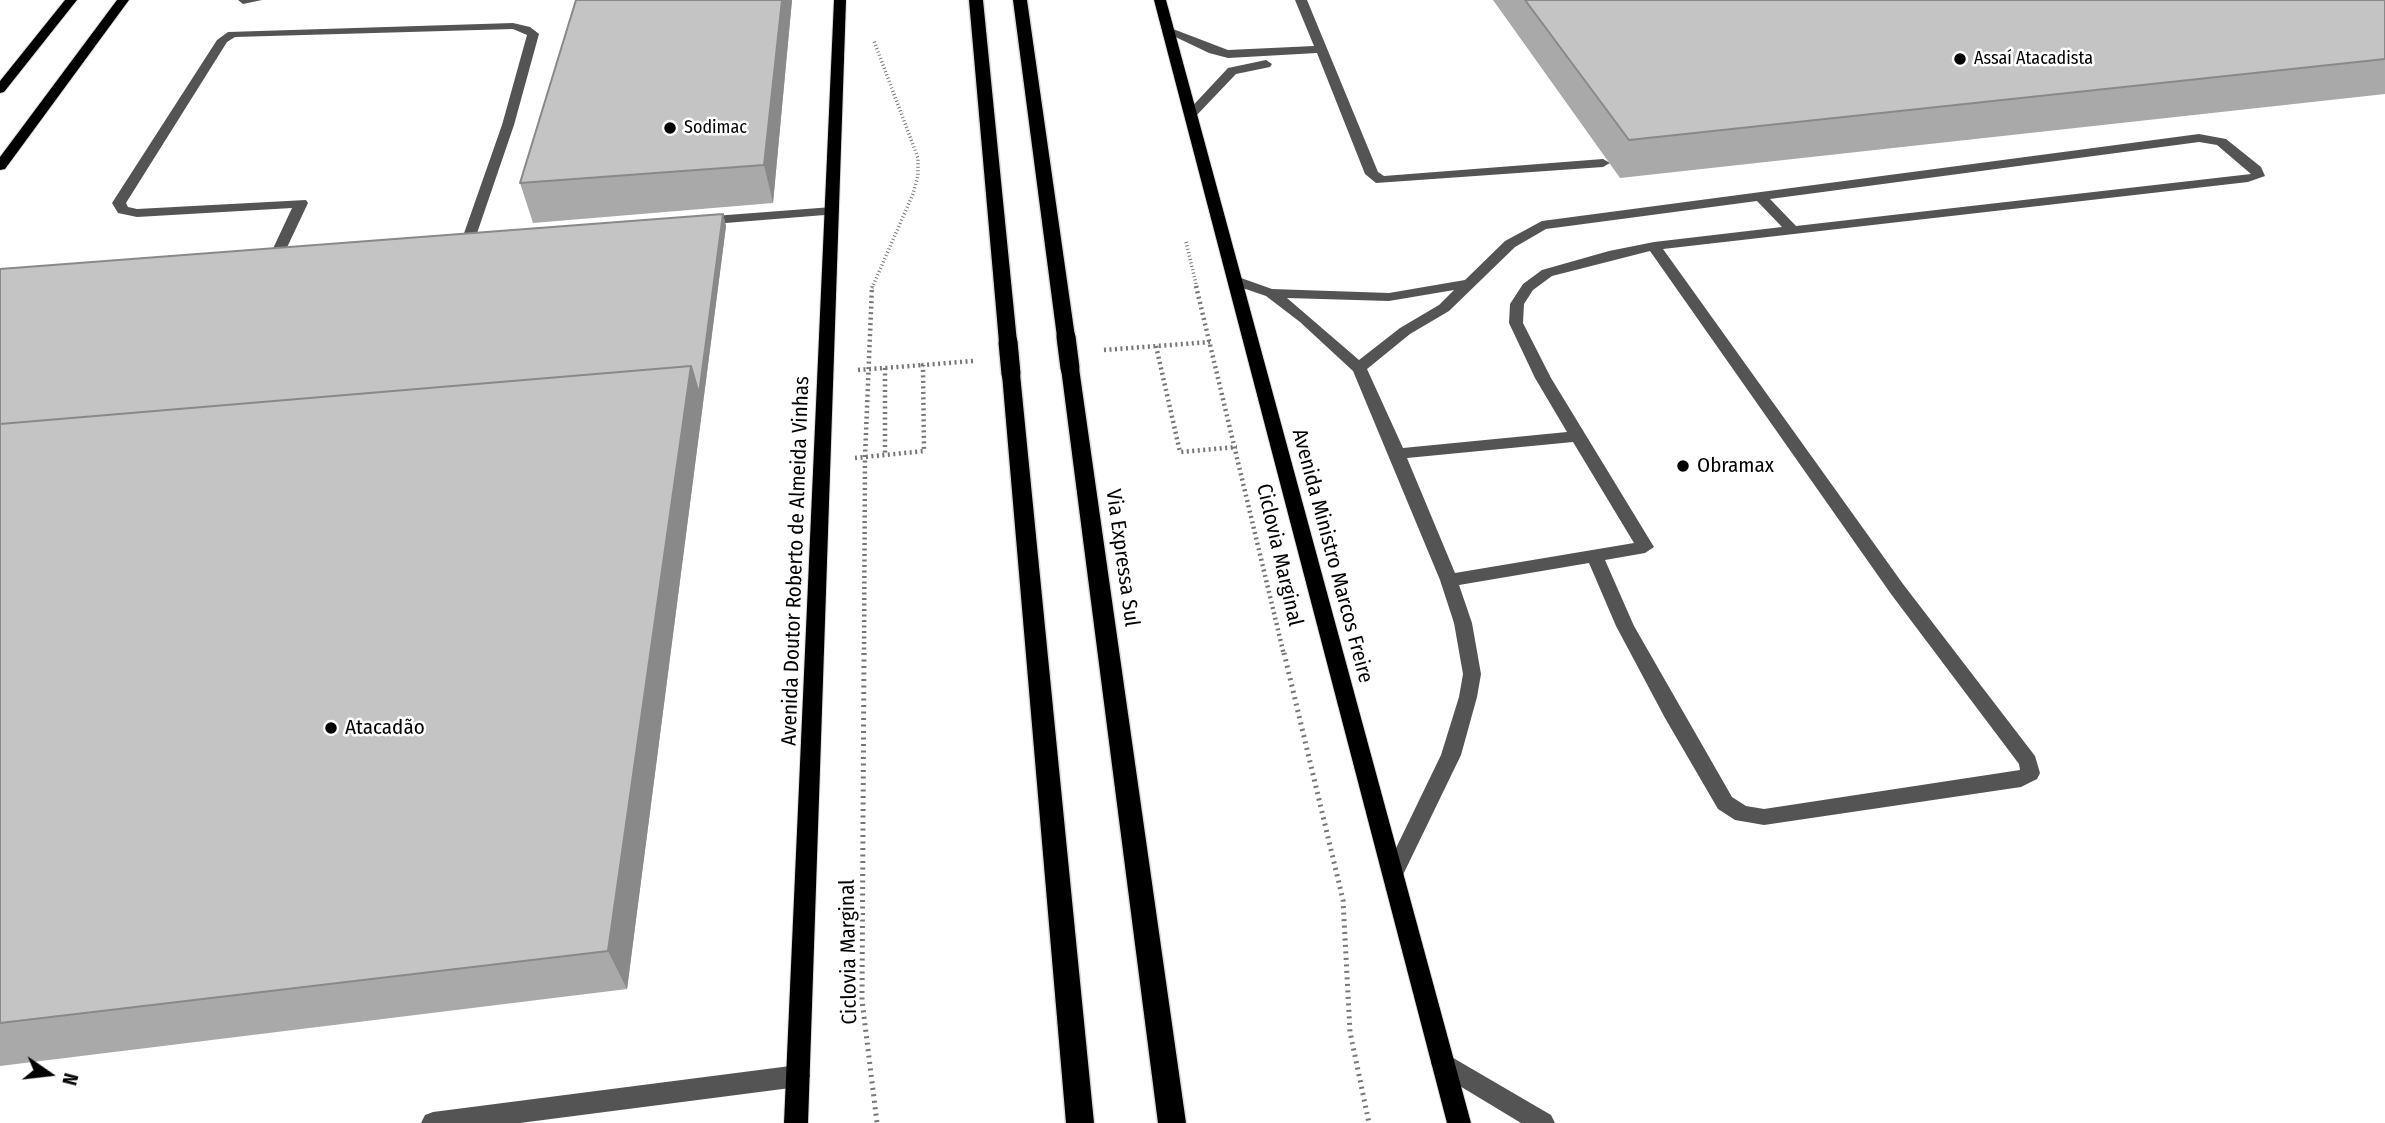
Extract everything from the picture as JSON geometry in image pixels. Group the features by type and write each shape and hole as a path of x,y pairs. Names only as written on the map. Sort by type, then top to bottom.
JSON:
{"highway":[{"path":"976,0 1080,1123"},
{"name":"Via Expressa Sul","path":"1020,0 1172,1123"}],"main road":[{"path":"0,89 71,0"},
{"path":"0,166 123,0"},
{"name":"Avenida Doutor Roberto de Almeida Vinhas","path":"796,1123 840,0"},
{"name":"Avenida Ministro Marcos Freire","path":"1160,0 1459,1123"}],"street":[{"path":"243,1 256,0"},
{"path":"1301,0 1371,174 1381,180 1603,163"},
{"path":"277,255 301,203 137,214 122,211 119,203 223,40 232,34 513,26 533,34 508,125 470,239"},
{"path":"1169,31 1228,54 1323,54"},
{"path":"1191,114 1232,71 1251,65 1323,54"},
{"path":"1359,368 1405,331 1444,308 1510,244 1542,225 2199,138 2221,142 2256,170 2258,176 1654,246 1547,273 1528,287 1517,304 1517,323 1543,378 1645,547 1449,580"},
{"path":"1761,197 1793,231"},
{"path":"692,222 832,211"},
{"path":"1595,555 1625,626 1672,713 1725,803 1742,814 1764,817 2021,779 2030,773 2028,762 1897,589 1654,246"},
{"path":"1236,281 1271,293 1389,298 1470,284"},
{"path":"1271,293 1305,319 1359,368 1449,580 1469,647 1472,674 1451,755 1393,875"},
{"path":"1397,454 1577,436"},
{"path":"1443,1063 1543,1123"},
{"path":"433,1123 798,1076"}],"path":[{"name":"Ciclovia Marginal","path":"873,39 918,158 918,176 913,194 873,279 868,369 864,471 863,1000 877,1123"},
{"name":"Ciclovia Marginal","path":"1185,237 1343,900 1350,1032 1368,1123"},
{"path":"1156,346 1180,452 1237,447"},
{"path":"826,372 923,365"},
{"path":"885,368 886,454"}],"building":[{"name":"Sodimac","path":"576,0 782,0 764,165 520,183"},
{"name":"Assaí Atacadista","path":"1525,0 2385,0 2385,59 1629,140"},
{"path":"723,214 699,394 691,366 0,424 0,269"},
{"name":"Atacadão","path":"691,366 608,951 0,1023 0,424"}],"place":[{"name":"Assaí Atacadista","path":"1960,59"},
{"name":"Sodimac","path":"670,128"},
{"name":"Obramax","path":"1683,466"},
{"name":"Atacadão","path":"331,728"}]}
